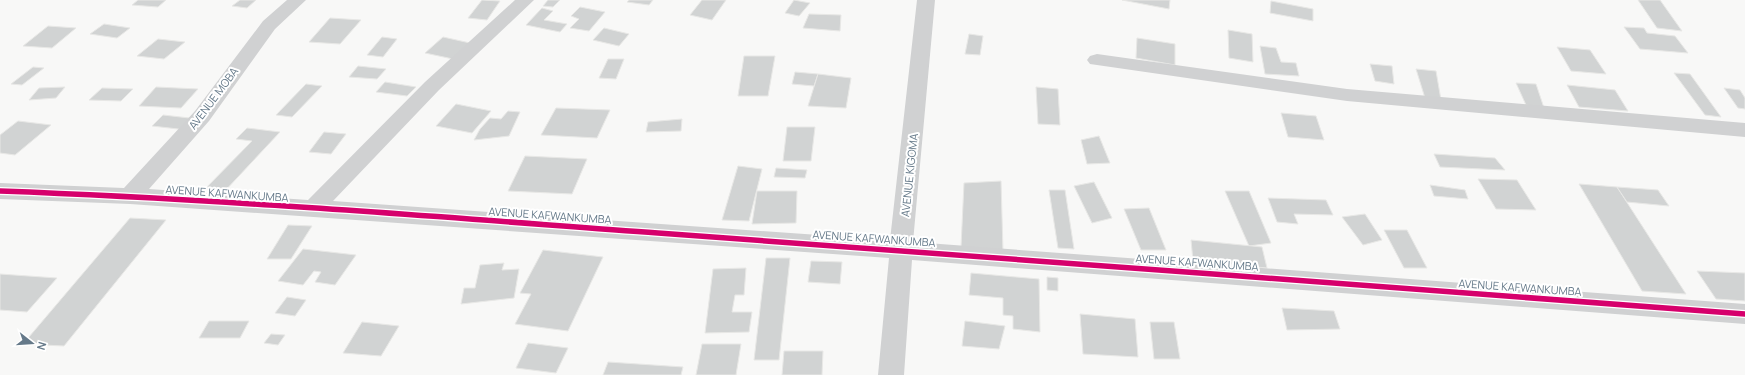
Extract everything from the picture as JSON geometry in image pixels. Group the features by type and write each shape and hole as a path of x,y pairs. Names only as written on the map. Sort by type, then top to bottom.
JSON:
{"street":[{"name":"AVENUE MOBA","path":"130,196 198,120 269,25 296,0"},
{"path":"312,208 432,86 525,0"},
{"name":"AVENUE KIGOMA","path":"891,375 901,250 926,0"},
{"path":"1097,60 1347,95 1745,130"},
{"name":"AVENUE KAFWANKUMBA","path":"0,191 130,196 312,208 901,250 1745,314"}],"building":[{"path":"138,0 166,0 158,7 132,5"},
{"path":"240,0 256,0 247,8 232,6"},
{"path":"482,0 500,1 487,20 468,18"},
{"path":"548,0 560,0 553,7 543,6"},
{"path":"629,0 653,0 649,5 627,2"},
{"path":"702,0 726,0 712,20 690,15"},
{"path":"794,0 810,3 799,16 785,13"},
{"path":"1122,0 1170,0 1169,9"},
{"path":"1638,0 1660,0 1682,31 1657,28"},
{"path":"1271,1 1313,9 1313,21 1270,13"},
{"path":"580,7 605,12 589,31 570,28 579,19 571,16"},
{"path":"542,8 553,11 544,20 567,24 560,32 526,25"},
{"path":"809,14 841,15 840,31 803,28"},
{"path":"330,18 361,20 340,44 309,42"},
{"path":"104,24 130,28 117,38 90,34"},
{"path":"48,26 76,28 52,48 23,46"},
{"path":"1624,27 1644,28 1647,33 1675,36 1688,53 1640,49"},
{"path":"604,28 629,34 619,46 593,40"},
{"path":"1228,30 1252,34 1253,62 1229,58"},
{"path":"969,34 983,36 980,55 965,54"},
{"path":"382,37 397,39 383,57 367,55"},
{"path":"443,37 470,43 453,59 425,53"},
{"path":"1137,38 1175,44 1175,65 1136,58"},
{"path":"158,39 185,42 164,59 137,56"},
{"path":"1260,46 1276,48 1281,62 1296,63 1299,76 1265,74"},
{"path":"1557,47 1590,50 1606,74 1571,71"},
{"path":"744,56 775,56 768,96 738,96"},
{"path":"608,59 624,59 616,79 599,78"},
{"path":"1370,64 1392,66 1394,84 1375,81"},
{"path":"358,66 386,69 377,79 349,77"},
{"path":"33,67 44,68 22,85 11,84"},
{"path":"1416,69 1436,71 1441,100 1425,98"},
{"path":"795,72 818,74 814,86 792,84"},
{"path":"1674,73 1690,74 1721,117 1705,115"},
{"path":"818,74 851,78 846,108 808,106"},
{"path":"385,82 416,87 407,96 376,92"},
{"path":"1516,83 1536,84 1544,108 1526,105"},
{"path":"306,84 322,86 292,117 276,115"},
{"path":"1567,85 1615,90 1628,111 1579,107"},
{"path":"65,87 56,98 29,100 39,88"},
{"path":"156,87 198,89 181,108 139,106"},
{"path":"1036,87 1058,89 1060,125 1038,124"},
{"path":"102,88 133,89 121,101 89,100"},
{"path":"1724,88 1740,90 1745,98 1745,109 1738,108"},
{"path":"456,104 491,111 472,133 436,126"},
{"path":"556,108 610,110 597,138 541,135"},
{"path":"508,111 520,112 509,136 474,140 480,129 490,118 501,119"},
{"path":"1281,113 1316,116 1324,140 1288,137"},
{"path":"163,115 198,119 187,130 152,126"},
{"path":"682,119 681,131 646,132 648,122"},
{"path":"18,121 51,125 15,155 0,153 0,135"},
{"path":"787,127 815,127 811,161 783,161"},
{"path":"247,128 280,132 223,193 204,190 252,141 236,139"},
{"path":"324,132 346,134 331,154 309,152"},
{"path":"1099,136 1110,163 1087,164 1081,140"},
{"path":"1434,154 1495,158 1505,170 1440,167"},
{"path":"525,156 587,159 572,194 508,191"},
{"path":"738,166 762,169 749,221 722,220"},
{"path":"776,168 807,170 805,178 774,177"},
{"path":"1478,179 1517,180 1536,210 1496,209"},
{"path":"1001,181 1003,252 961,247 964,183"},
{"path":"1094,182 1112,218 1092,223 1074,186"},
{"path":"1579,184 1617,187 1686,294 1642,291"},
{"path":"1430,185 1465,190 1468,199 1434,196"},
{"path":"1617,187 1658,190 1669,206 1627,202"},
{"path":"1049,190 1065,190 1074,249 1058,248"},
{"path":"757,191 797,191 796,223 752,224"},
{"path":"1225,191 1249,191 1271,243 1249,246"},
{"path":"1268,198 1326,200 1333,215 1294,214 1298,224 1277,222"},
{"path":"1149,208 1166,250 1141,250 1124,209"},
{"path":"1365,214 1382,240 1363,245 1342,217"},
{"path":"130,218 166,220 64,346 23,344"},
{"path":"288,225 312,226 291,259 267,259"},
{"path":"1384,230 1407,230 1427,268 1404,268"},
{"path":"1191,240 1262,247 1267,268 1193,261"},
{"path":"303,249 356,255 335,285 315,282 321,272 314,271 303,285 278,281"},
{"path":"543,250 603,257 568,331 515,324 531,294 520,293"},
{"path":"766,258 790,258 779,360 754,360"},
{"path":"811,261 842,262 840,284 808,282"},
{"path":"504,263 502,270 519,269 514,298 461,304 464,288 475,288 480,265"},
{"path":"746,268 744,295 735,295 732,312 752,312 749,332 705,333 713,269"},
{"path":"1697,271 1745,273 1745,301 1716,299"},
{"path":"971,273 1039,279 1040,332 1013,329 1013,316 1003,315 1003,298 969,295"},
{"path":"0,274 57,278 27,312 0,310"},
{"path":"1047,277 1058,278 1058,291 1047,290"},
{"path":"287,297 306,300 295,316 275,313"},
{"path":"1282,308 1334,311 1340,329 1287,330"},
{"path":"1080,314 1135,319 1138,357 1083,354"},
{"path":"209,321 249,321 240,338 199,338"},
{"path":"965,321 1005,326 999,349 962,346"},
{"path":"362,322 399,326 381,356 343,353"},
{"path":"1150,322 1174,322 1180,359 1154,359"},
{"path":"271,334 285,335 278,345 264,343"},
{"path":"528,343 568,348 556,373 516,368"},
{"path":"702,344 741,344 736,375 696,375"},
{"path":"784,351 823,351 822,375 782,375"},
{"path":"608,362 683,367 681,375 603,375"}],"cycle path":[{"path":"0,191 130,196 313,208 901,250 1745,314"}]}
